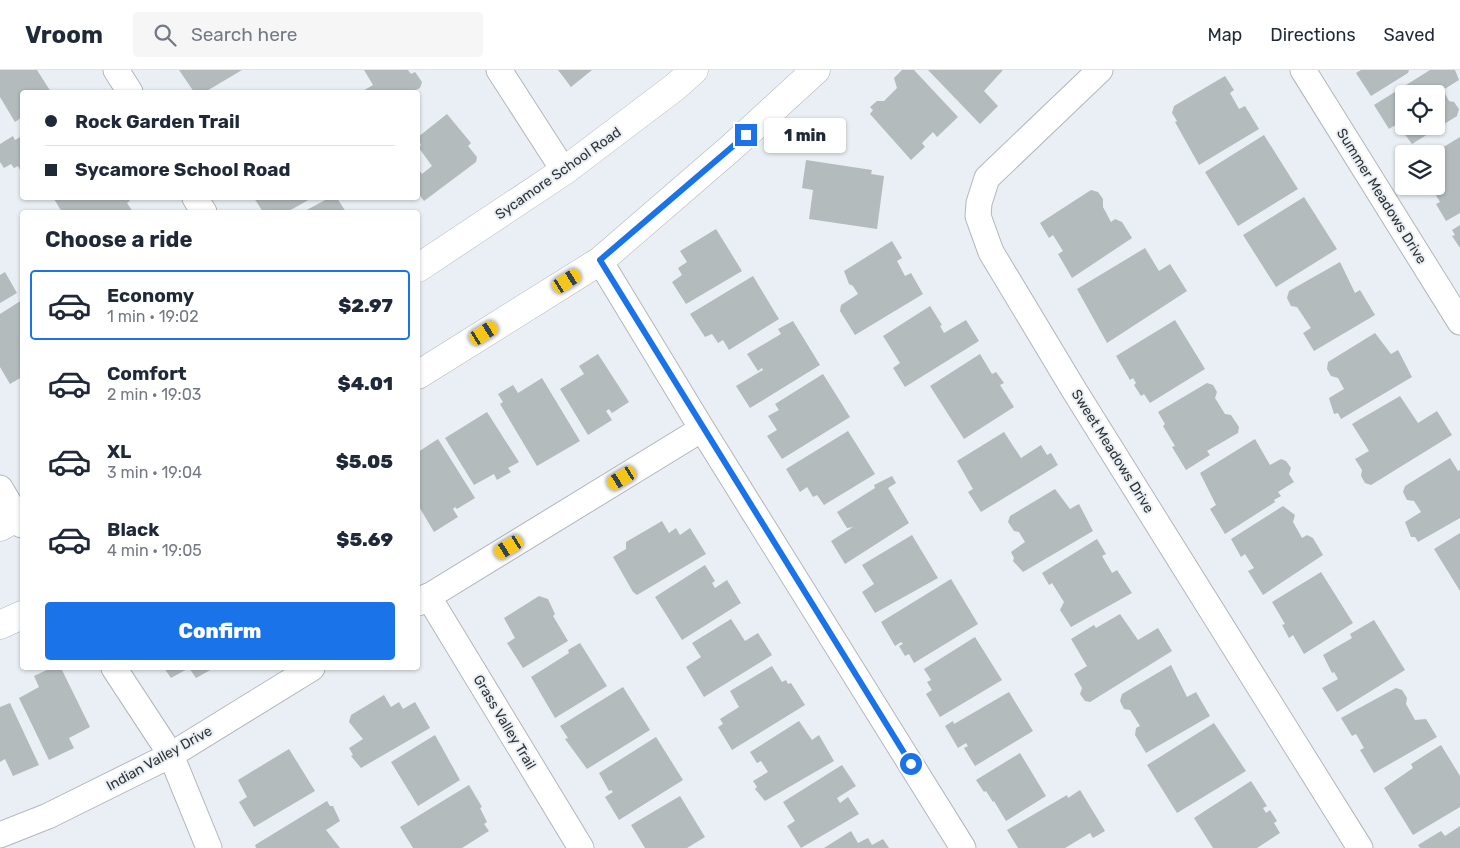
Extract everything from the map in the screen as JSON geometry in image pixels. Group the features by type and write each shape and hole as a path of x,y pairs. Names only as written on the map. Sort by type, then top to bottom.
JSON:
{"main road":[{"name":"Sycamore School Road","path":"420,267 564,171 675,87 694,70"},
{"path":"420,374 600,260 732,148 816,70"},
{"path":"0,626 20,616"}],"street":[{"path":"116,70 129,90"},
{"path":"499,70 564,171"},
{"name":"Sweet Meadows Drive","path":"1100,70 988,178 979,202 978,216 991,252 1074,390 1360,848"},
{"name":"Summer Meadows Drive","path":"1303,70 1460,322"},
{"path":"600,260 702,429 963,848"},
{"path":"423,600 702,429"},
{"path":"0,488 16,521"},
{"name":"Grass Valley Trail","path":"423,600 581,848"},
{"path":"115,670 171,754 209,848"},
{"name":"Indian Valley Drive","path":"0,835 48,816 171,754 309,670"}],"building":[{"path":"0,70 37,70 50,90 20,90 20,118 15,122 0,97"},
{"path":"179,70 242,70 208,90 193,90"},
{"path":"364,70 408,70 411,74 415,72 422,82 420,88 416,90 364,90 373,85"},
{"path":"558,70 592,70 571,87"},
{"path":"902,70 914,70 958,117 937,137 933,132 922,143 925,147 911,160 870,114 873,110 870,107 877,101 884,101 897,88 894,78"},
{"path":"928,70 1003,70 984,91 998,106 980,124"},
{"path":"1361,70 1409,70 1408,73 1371,96 1356,73"},
{"path":"1430,70 1455,70 1459,80 1445,89 1445,85 1406,85"},
{"path":"1225,76 1234,90 1230,93 1239,109 1245,106 1259,129 1199,165 1175,122 1177,121 1172,113 1174,106"},
{"path":"1395,92 1395,125 1389,129 1374,105"},
{"path":"1445,94 1449,101 1454,102 1459,109 1457,116 1445,123"},
{"path":"447,114 471,143 468,146 477,157 476,162 424,201 420,196 420,171 422,174 432,166 420,149 420,135"},
{"path":"1264,135 1298,189 1238,226 1205,172"},
{"path":"1405,135 1426,135 1412,144"},
{"path":"13,136 15,140 20,137 20,170 18,166 14,168 11,164 4,168 0,162 0,144"},
{"path":"1460,137 1460,213 1446,221 1436,204 1440,202 1436,195 1445,195 1445,146"},
{"path":"806,160 872,170 871,174 884,176 877,229 809,219 813,190 802,188"},
{"path":"1091,190 1098,192 1103,199 1103,207 1111,222 1115,219 1122,222 1132,238 1072,278 1058,254 1063,251 1053,235 1049,238 1040,223"},
{"path":"1304,197 1337,249 1276,287 1243,235"},
{"path":"55,200 129,200 127,203 132,210 61,210"},
{"path":"255,200 308,200 291,210 262,210"},
{"path":"325,200 338,200 345,210 307,210"},
{"path":"1460,225 1460,248 1452,236 1455,235 1452,230"},
{"path":"716,229 742,271 686,304 672,282 682,275 678,268 687,262 680,251"},
{"path":"892,241 902,258 897,261 905,276 911,273 923,294 855,335 840,311 841,305 858,294 853,286 849,284 844,271"},
{"path":"1145,248 1159,271 1170,264 1187,291 1107,343 1077,289"},
{"path":"1340,262 1355,293 1360,290 1375,315 1314,351 1303,333 1311,328 1297,307 1291,306 1287,298 1289,291"},
{"path":"5,272 17,293 0,303 0,275"},
{"path":"753,276 779,319 729,350 723,340 718,343 712,334 705,337 690,314"},
{"path":"20,301 20,378 10,384 0,367 0,314"},
{"path":"930,306 942,325 940,326 944,333 966,320 979,341 905,387 893,368 900,363 883,336"},
{"path":"1175,320 1205,369 1150,403 1144,394 1141,396 1134,385 1136,383 1133,378 1130,380 1116,356"},
{"path":"793,321 820,365 750,408 736,386 763,370 762,368 758,371 747,354 781,334 778,329"},
{"path":"1375,333 1391,354 1398,350 1412,377 1341,419 1338,413 1334,414 1329,398 1344,389 1338,378 1331,376 1327,369 1328,362"},
{"path":"598,354 629,402 612,413 609,409 606,411 612,420 588,435 560,389 584,374 579,366"},
{"path":"980,354 992,374 996,372 1004,383 1000,385 1014,407 964,439 930,386"},
{"path":"823,374 850,417 782,459 767,436 777,430 768,416 779,410 775,404"},
{"path":"542,378 580,441 537,466 500,404 503,402 498,394 513,385 518,393"},
{"path":"1207,383 1213,385 1217,392 1215,398 1225,414 1231,415 1239,427 1238,433 1207,451 1210,455 1186,470 1172,447 1175,446 1163,426 1165,424 1158,412"},
{"path":"1400,396 1418,423 1437,411 1452,435 1371,485 1365,483 1361,476 1362,470 1355,459 1369,451 1352,424"},
{"path":"487,412 519,462 508,468 511,472 497,480 494,474 474,485 445,438"},
{"path":"848,431 875,474 824,505 817,495 813,497 807,487 800,492 786,469"},
{"path":"1004,432 1021,458 1041,445 1047,455 1051,453 1058,465 981,512 968,492 973,489 957,461"},
{"path":"438,439 475,498 457,509 455,507 453,509 458,517 434,532 420,508 420,451"},
{"path":"1255,439 1270,465 1281,459 1286,461 1291,468 1289,474 1294,482 1278,492 1281,496 1274,500 1275,502 1225,534 1210,509 1216,505 1200,473"},
{"path":"1450,458 1458,471 1460,470 1460,518 1418,542 1415,537 1411,537 1405,522 1421,512 1414,501 1407,500 1403,492 1405,486"},
{"path":"892,476 896,483 888,488 909,523 845,564 831,541 853,527 847,528 837,512 875,488 874,485"},
{"path":"1055,489 1070,509 1079,504 1093,531 1023,572 1013,561 1014,558 1011,552 1025,542 1019,532 1014,531 1008,522 1010,516"},
{"path":"1283,506 1295,515 1293,522 1302,538 1307,535 1313,538 1323,555 1263,595 1248,571 1254,568 1245,554 1241,557 1231,539"},
{"path":"662,521 669,533 676,528 680,535 690,528 706,554 637,595 633,592 613,557 626,549 626,542"},
{"path":"1460,533 1460,591 1434,549"},
{"path":"912,535 938,578 875,613 862,592 874,584 862,565"},
{"path":"1097,539 1106,554 1102,556 1112,573 1117,570 1132,593 1071,627 1060,610 1064,602 1052,583 1049,585 1042,573"},
{"path":"705,565 715,581 712,583 715,588 727,580 741,603 682,640 655,597"},
{"path":"1321,572 1353,623 1304,654 1293,635 1289,638 1282,625 1285,624 1272,602"},
{"path":"951,579 978,624 914,663 909,654 905,656 899,646 903,644 901,642 895,646 881,622"},
{"path":"539,596 548,599 555,614 553,616 568,641 523,668 507,643 515,638 504,618"},
{"path":"1120,614 1138,640 1158,628 1172,651 1090,702 1085,701 1080,694 1082,688 1074,674 1087,666 1071,639 1094,625 1096,628"},
{"path":"731,619 745,641 758,633 772,655 704,697 686,667 701,657 692,643"},
{"path":"1374,620 1405,670 1337,712 1322,688 1338,679 1334,672 1332,673 1323,655 1352,638 1350,634"},
{"path":"975,637 1002,680 940,717 926,694 932,690 927,682 931,680 924,669"},
{"path":"580,643 607,686 555,718 531,677 569,653 568,650"},
{"path":"1171,665 1187,697 1196,692 1210,716 1146,753 1135,735 1136,728 1140,726 1130,710 1124,709 1120,701 1122,694"},
{"path":"772,666 782,682 786,680 788,684 791,683 805,705 732,750 718,727 723,724 720,719 739,707 730,691"},
{"path":"47,670 62,670 90,727 69,738 74,748 49,760 19,698 39,687 34,676"},
{"path":"165,670 185,670 171,678"},
{"path":"190,670 210,670 196,678"},
{"path":"623,687 650,730 587,769 565,739 568,738 560,726"},
{"path":"1396,688 1402,690 1407,698 1406,704 1415,720 1426,719 1437,737 1374,773 1360,750 1364,748 1356,734 1352,736 1341,718"},
{"path":"1009,692 1033,731 975,766 964,748 968,746 966,743 958,748 945,726 953,721 954,724"},
{"path":"384,695 391,707 399,702 403,709 415,702 430,728 361,768 351,756 353,755 349,748 363,739 349,722 351,715"},
{"path":"10,703 39,765 13,776 5,759 0,762 0,707"},
{"path":"799,721 812,740 819,735 834,761 765,801 755,789 757,787 753,781 768,772 761,761 757,763 750,752"},
{"path":"1214,723 1246,771 1177,813 1147,765"},
{"path":"435,735 460,780 418,806 391,762"},
{"path":"656,737 683,780 619,820 605,797 613,792 609,791 599,773"},
{"path":"1441,745 1460,776 1460,807 1413,835 1384,788 1413,768 1411,764"},
{"path":"289,749 315,791 254,827 239,802 247,797 238,780"},
{"path":"1020,753 1046,796 1006,821 994,801 986,791 984,792 976,780"},
{"path":"842,765 856,786 837,798 840,803 848,797 859,814 801,848 787,826 795,821 783,802"},
{"path":"1251,781 1267,806 1263,808 1266,813 1270,810 1277,821 1274,823 1280,833 1257,848 1213,848 1194,818"},
{"path":"469,785 482,807 480,808 487,822 484,824 489,831 462,848 413,848 400,827"},
{"path":"1080,790 1105,831 1093,838 1090,833 1065,848 1018,848 1007,830 1067,795 1068,798"},
{"path":"680,796 705,837 687,848 645,848 631,825"},
{"path":"327,801 330,806 333,806 340,821 326,830 340,848 256,848 255,845"},
{"path":"1460,826 1460,848 1420,848 1418,845 1441,831 1445,836"},
{"path":"851,831 858,843 868,838 872,845 883,839 889,848 824,848"}],"route":[{"path":"746,135 600,260 702,429 911,764"}]}
